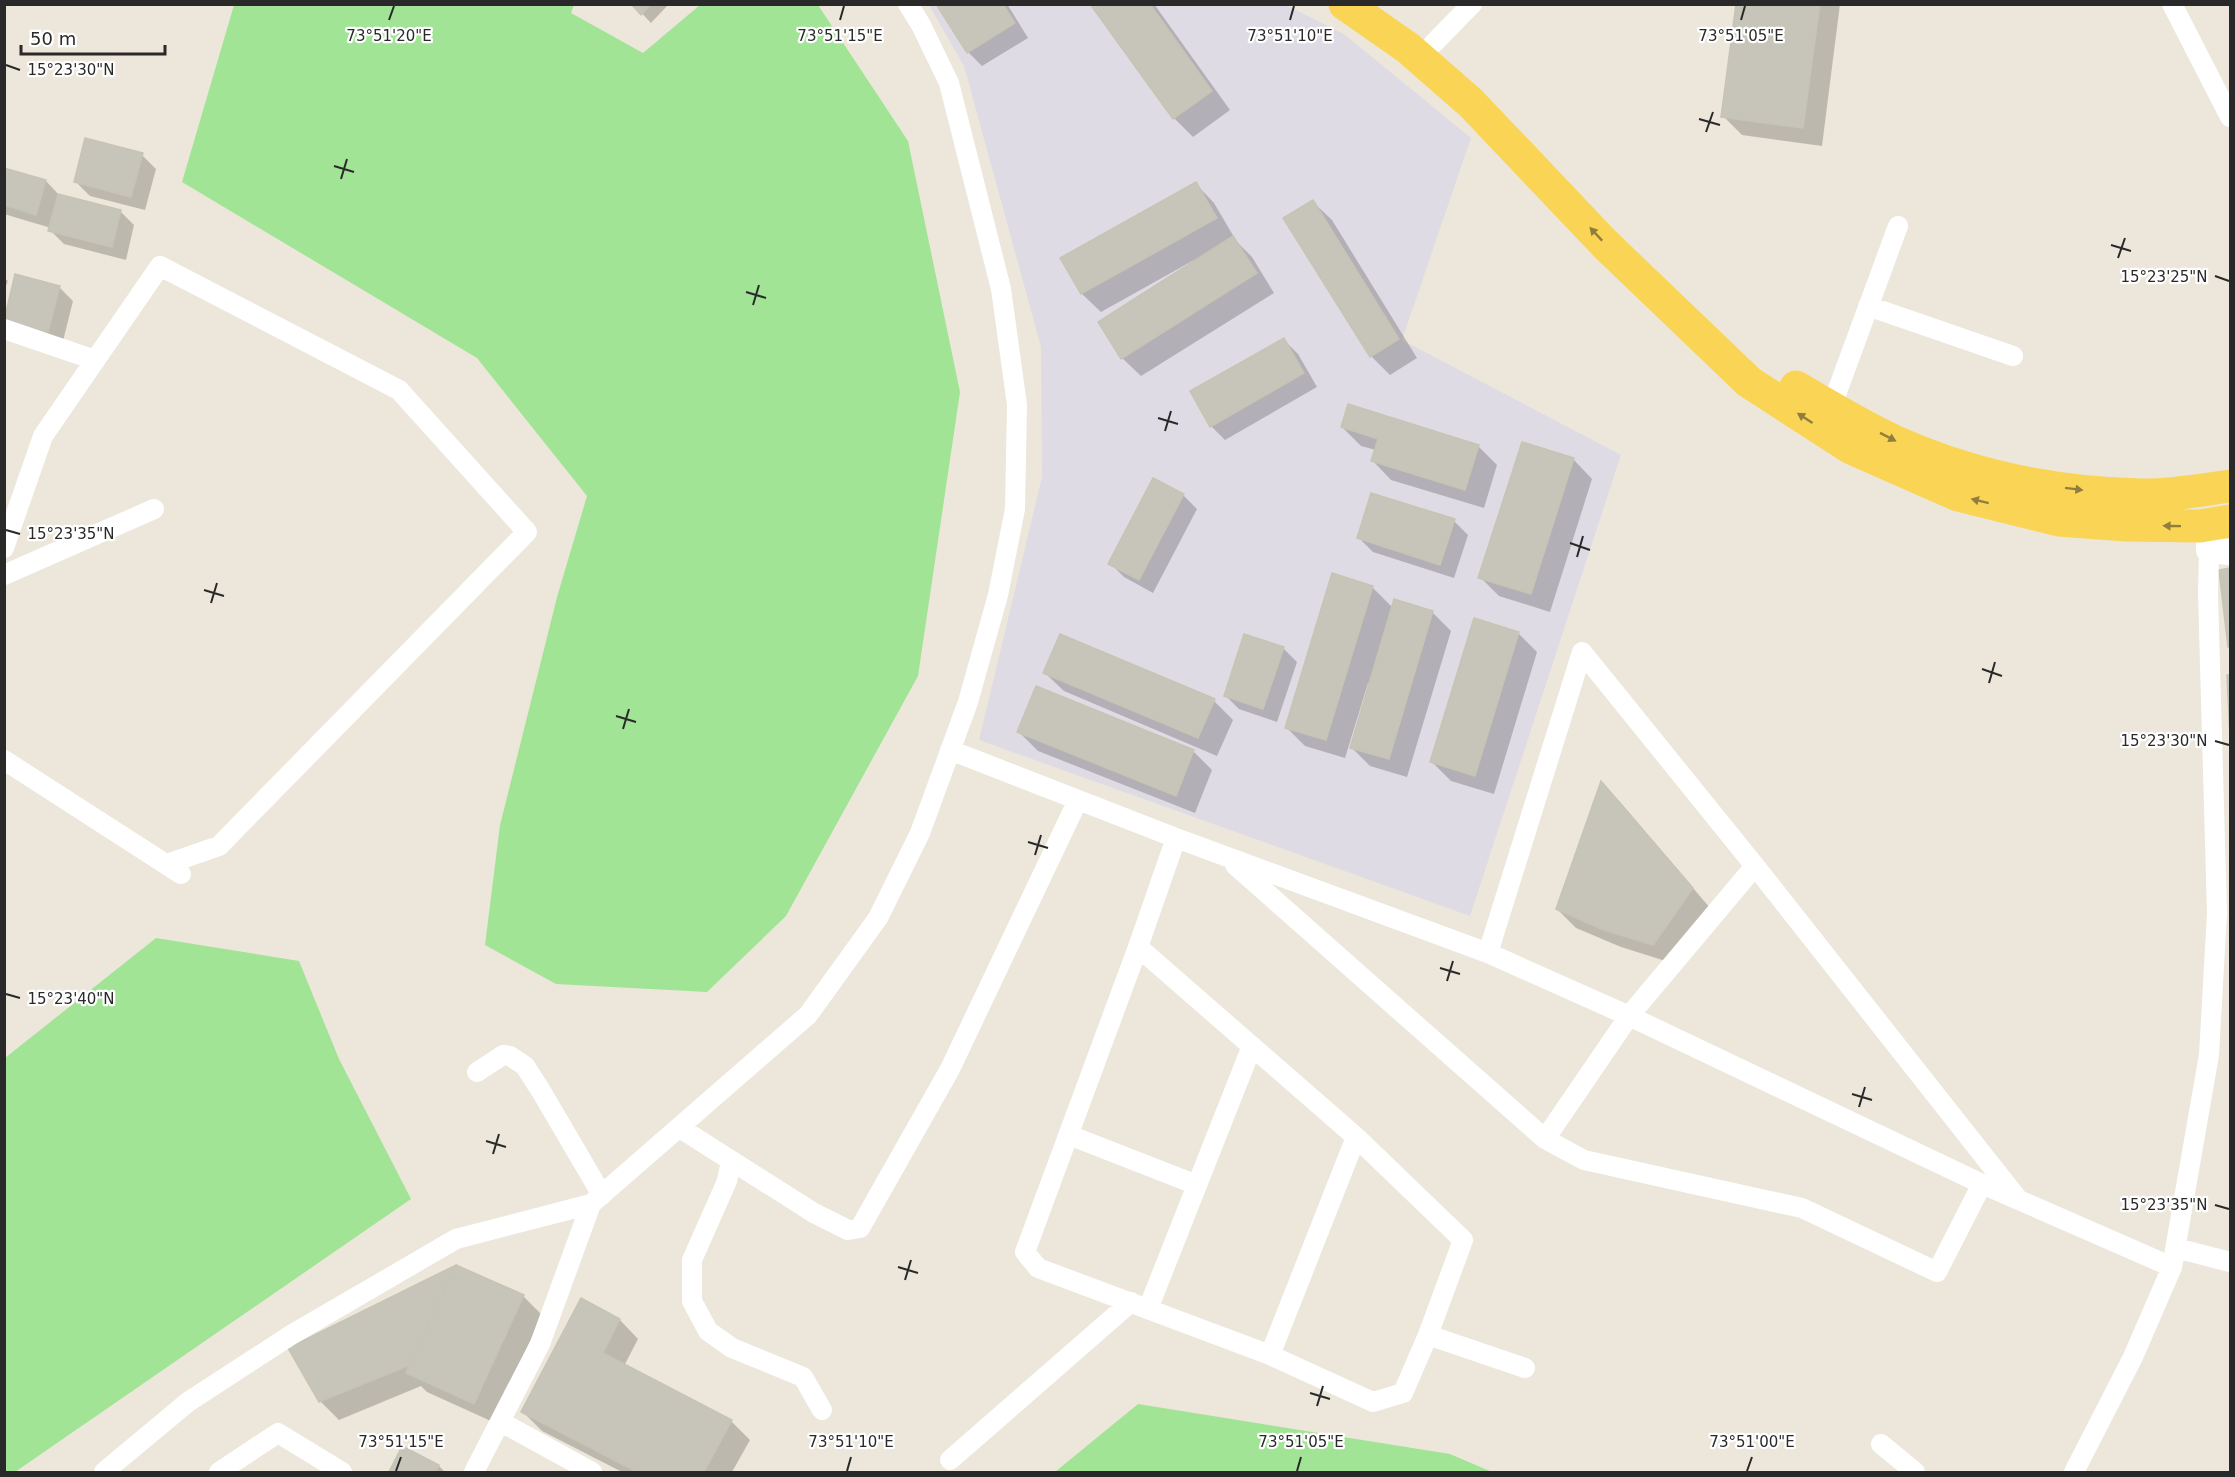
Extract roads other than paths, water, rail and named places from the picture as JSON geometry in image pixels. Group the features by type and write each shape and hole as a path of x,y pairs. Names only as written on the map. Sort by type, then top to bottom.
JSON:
{"highway":[{"path":"1345,4 1408,48 1472,103 1605,244 1749,382 1851,448 1958,495 2059,520 2200,526 2220,537"},
{"path":"1385,4 1467,70 1525,127 1658,270 1733,340 1782,380 1831,408 1896,442 1951,464 2007,479 2075,490 2141,495 2230,486"}],"street":[{"path":"104,1473 188,1401 291,1335 456,1239 597,1199 808,1015 878,918 920,833 969,702 992,616 1016,509 1017,405 1001,289 949,83 921,25 908,4"},
{"path":"1433,44 1472,4"},
{"path":"2172,4 2230,117"},
{"path":"1831,408 1898,226"},
{"path":"4,548 43,436 160,266 399,390 527,532 219,846 174,869 4,760"},
{"path":"1868,306 2013,356"},
{"path":"4,329 95,360"},
{"path":"4,575 154,509"},
{"path":"2074,1473 2133,1357 2174,1257 2209,1055 2224,912 2220,537"},
{"path":"1488,953 1582,652 1755,866 2018,1200"},
{"path":"950,750 1176,838 1488,953 1629,1016 2018,1200 2174,1257 2230,1262"},
{"path":"680,1128 814,1213 848,1230 860,1228 950,1069 1078,800"},
{"path":"1138,947 1356,1137 1463,1240 1428,1335 1403,1393 1373,1402 1270,1355 1038,1268 1025,1252 1176,838"},
{"path":"1225,856 1545,1139 1584,1160 1802,1208 1937,1272 1982,1184"},
{"path":"1545,1139 1629,1016 1755,866"},
{"path":"950,1460 1140,1306 1197,1185 1252,1046"},
{"path":"474,1473 540,1344 597,1199 542,1091 525,1066 510,1056 503,1055 477,1072"},
{"path":"1069,1135 1197,1185"},
{"path":"1270,1355 1356,1137"},
{"path":"731,1161 726,1181 692,1260 692,1301 708,1331 732,1348 803,1377 822,1410"},
{"path":"1428,1335 1525,1368"},
{"path":"501,1422 592,1473"},
{"path":"219,1473 278,1433 342,1473"},
{"path":"1881,1444 1915,1473"}]}
